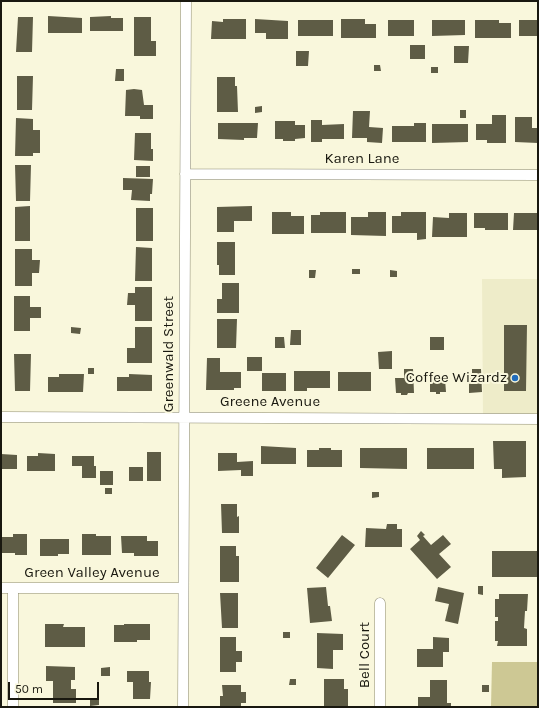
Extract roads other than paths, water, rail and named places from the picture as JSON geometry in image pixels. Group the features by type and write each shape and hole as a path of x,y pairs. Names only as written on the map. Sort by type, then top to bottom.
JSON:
{"street":[{"name":"Greenwald Street","path":"183,707 186,1"},
{"name":"Karen Lane","path":"185,174 538,175"},
{"name":"Greene Avenue","path":"1,417 538,418"},
{"name":"Green Valley Avenue","path":"1,588 183,588"},
{"path":"13,588 13,707"},
{"name":"Bell Court","path":"380,603 380,707"}],"place":[{"name":"Coffee Wizardz","path":"515,378"}]}
